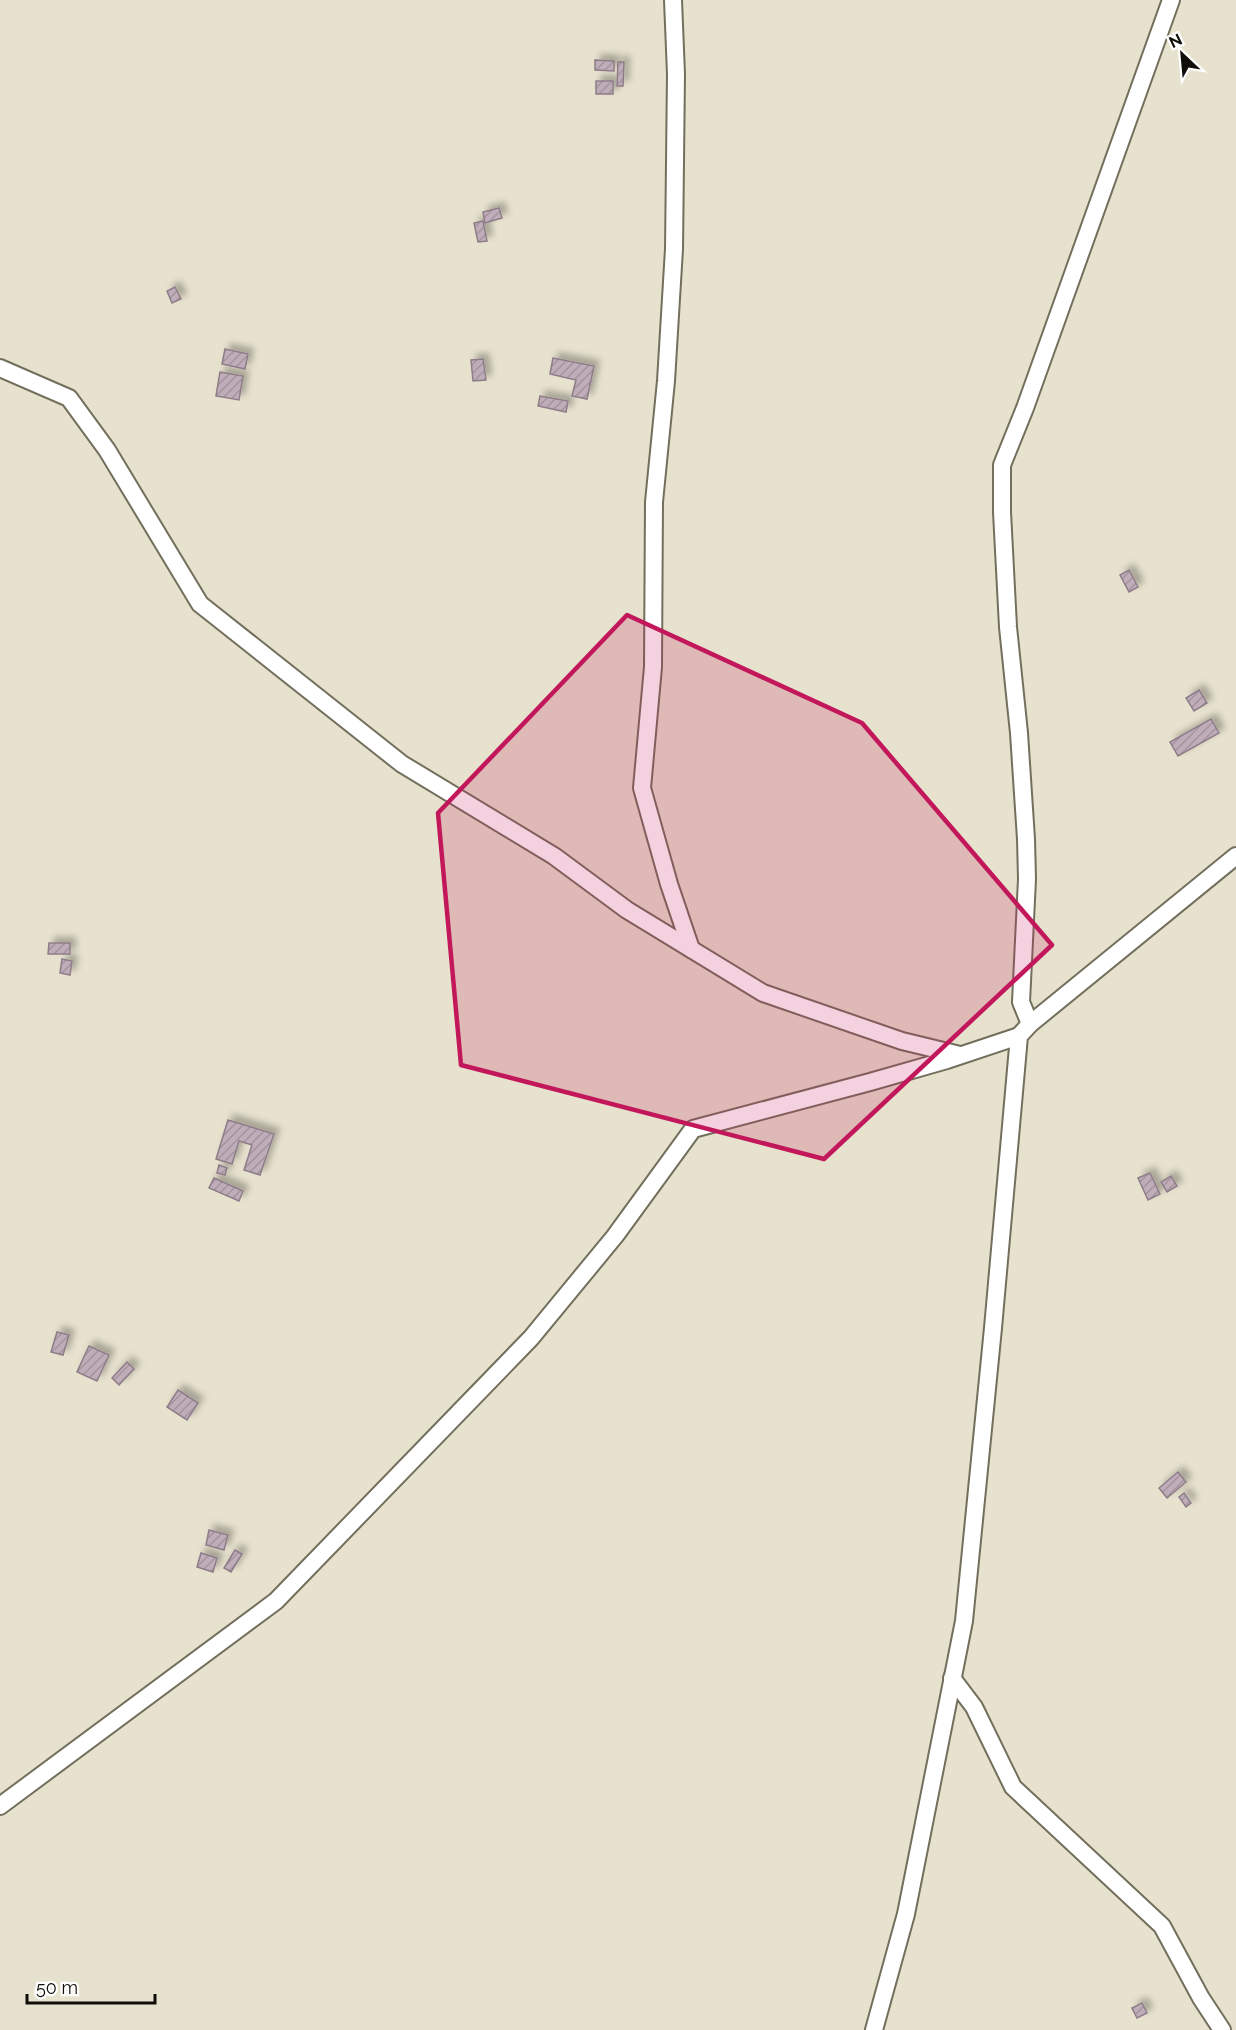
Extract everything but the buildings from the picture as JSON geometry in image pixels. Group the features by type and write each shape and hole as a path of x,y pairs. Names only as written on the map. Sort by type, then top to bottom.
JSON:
{"street":[{"path":"673,0 676,74 675,249 666,381 654,502 653,668 642,788 669,884 691,949"},
{"path":"874,2030 906,1914 964,1621 1024,1030 1021,1002 1027,868 1007,616 1002,465 1171,0"},
{"path":"0,368 69,399 107,450 200,604 402,764 554,856 627,910 763,993 902,1041 961,1056"},
{"path":"0,1806 276,1602 531,1338 615,1236 693,1130 961,1056 1024,1030 1236,856"},
{"path":"952,1678 974,1707 1013,1787 1162,1926 1201,1998 1222,2030"}],"highlighted area":[{"path":"627,615 862,723 1052,945 824,1159 461,1065 438,813"}]}
